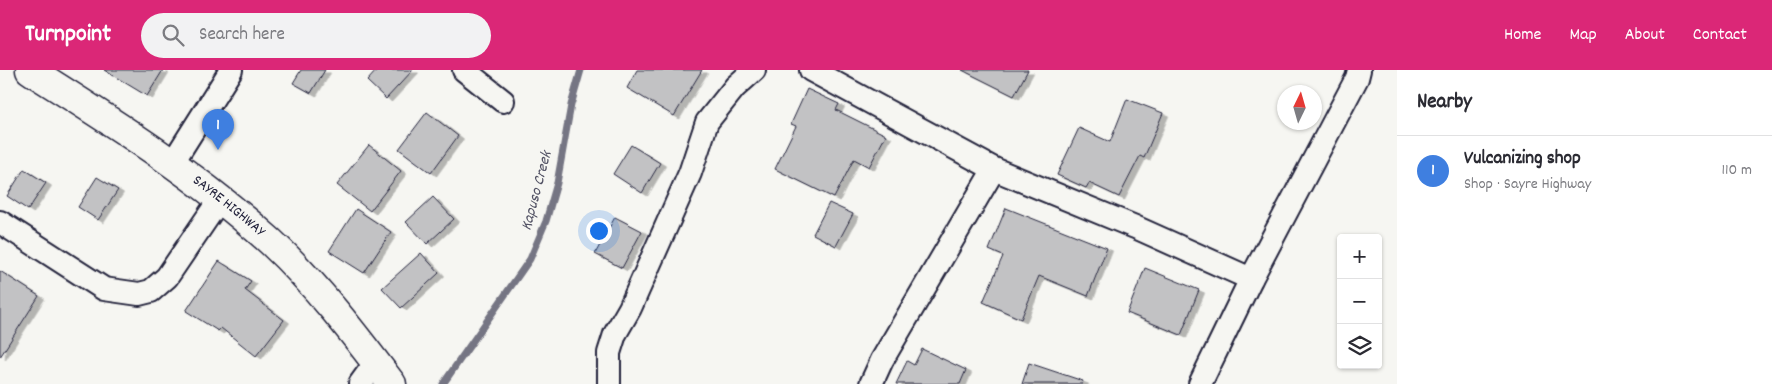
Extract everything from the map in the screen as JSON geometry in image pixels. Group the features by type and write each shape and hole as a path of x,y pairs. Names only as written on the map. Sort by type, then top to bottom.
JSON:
{"highway":[{"name":"SAYRE HIGHWAY","path":"30,70 173,162 272,243 312,286 376,362 392,384"}],"street":[{"path":"173,162 231,70"},
{"path":"464,70 503,101"},
{"path":"609,384 609,353 615,334 630,308 690,173 707,122 735,87 754,70"},
{"path":"811,70 994,169 1135,227 1251,279"},
{"path":"1200,384 1251,279 1358,78 1360,70"},
{"path":"871,384 882,360 994,169"},
{"path":"0,222 104,290 139,294 151,291 167,277 220,199"},
{"path":"360,384 376,362"}],"building":[{"path":"104,70 163,70 147,96"},
{"path":"301,70 325,70 311,93 293,83"},
{"path":"377,70 413,70 386,99 367,81"},
{"path":"637,70 702,70 674,116 627,88"},
{"path":"962,70 1028,70 1014,96"},
{"path":"807,89 839,104 836,110 886,135 869,167 854,159 834,198 775,169 796,126 791,124"},
{"path":"1127,99 1163,113 1144,158 1140,156 1119,197 1089,183 1086,188 1057,175 1079,128 1110,142"},
{"path":"427,112 458,136 431,173 399,149"},
{"path":"369,145 401,171 370,211 337,185"},
{"path":"631,145 660,163 642,193 613,174"},
{"path":"24,169 46,183 28,210 7,196"},
{"path":"97,177 118,190 98,220 78,207"},
{"path":"433,197 454,219 427,244 406,222"},
{"path":"829,203 853,214 836,246 813,234"},
{"path":"1006,208 1107,248 1088,296 1039,276 1021,319 983,302 1003,256 989,250"},
{"path":"356,209 391,232 364,273 329,251"},
{"path":"615,217 642,231 622,268 595,254"},
{"path":"421,253 439,273 401,308 382,288"},
{"path":"219,261 251,281 245,290 284,320 256,356 221,328 218,331 186,311"},
{"path":"1145,268 1199,290 1181,335 1127,313"},
{"path":"0,271 39,296 0,357"},
{"path":"922,349 966,370 960,384 896,384 907,361 914,365"},
{"path":"1029,363 1083,381 1082,384 1022,384"}],"waterway":[{"name":"Kapuso Creek","path":"443,384 530,259 546,221 557,183 571,105 581,70"}],"place":[{"name":"Vulcanizing shop","path":"218,150"}]}
